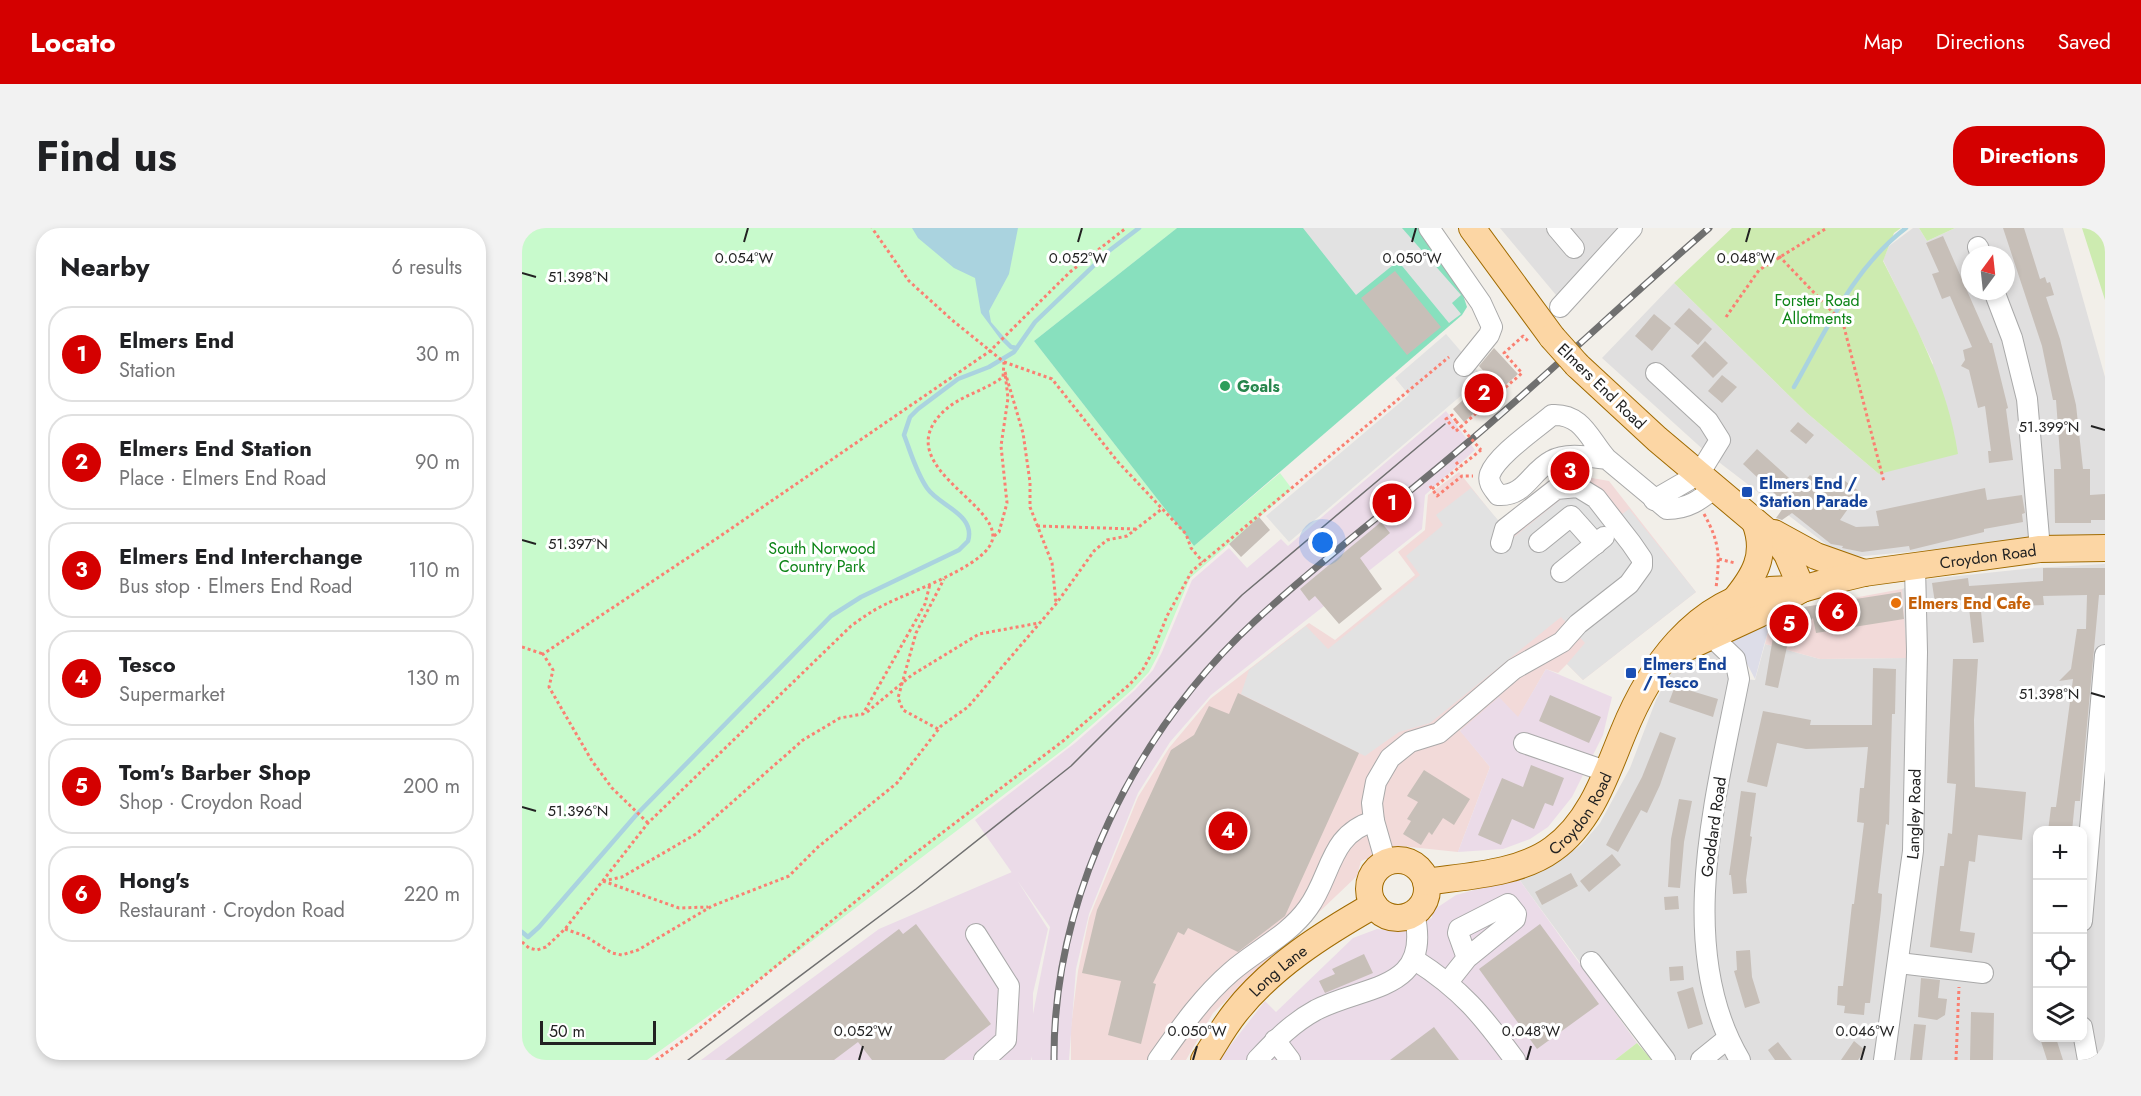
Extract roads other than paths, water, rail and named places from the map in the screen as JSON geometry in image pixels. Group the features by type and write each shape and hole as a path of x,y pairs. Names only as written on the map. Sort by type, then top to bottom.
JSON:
{"main road":[{"name":"Elmers End Road","path":"1472,228 1552,337 1576,365 1657,440 1704,488 1755,522 1777,540 1787,554 1802,589"},
{"path":"1755,522 1816,556 1864,573"},
{"path":"1719,618 1752,578 1760,561 1760,535 1755,522"},
{"name":"Croydon Road","path":"1426,882 1499,870 1525,863 1553,849 1586,814 1608,772 1640,692 1665,658 1719,618 1770,590 1802,589 1864,573 2040,549 2105,548"},
{"name":"Croydon Road","path":"1719,618 1759,614 1802,589"},
{"path":"1396,860 1410,863 1418,868 1426,882 1425,899 1414,913 1404,917 1390,917 1374,905 1370,896 1370,883 1373,873 1386,863 1396,860"},
{"name":"Long Lane","path":"1204,1060 1235,1013 1269,978 1329,930 1374,905"}],"street":[{"path":"1429,228 1481,303 1492,327 1490,335 1464,366"},
{"path":"1557,228 1574,248"},
{"path":"1560,307 1622,232"},
{"path":"1997,300 2012,338 2027,399 2040,549"},
{"path":"1607,459 1581,457 1557,459 1542,469 1521,490 1492,500 1490,474 1500,460 1552,415 1563,414 1574,419 1592,436 1607,459 1654,500 1667,509 1681,509 1704,488 1720,440 1717,433 1656,373"},
{"path":"1386,863 1374,821 1372,803 1376,782 1390,758 1410,742 1439,733 1514,669 1562,642 1578,624 1638,574 1642,559 1596,498 1578,487 1556,489 1505,530 1501,543"},
{"path":"1654,500 1704,488"},
{"path":"1539,542 1571,516 1596,544"},
{"path":"1561,572 1618,526"},
{"name":"Langley Road","path":"1884,1060 1913,851 1917,652 1915,567"},
{"name":"Goddard Road","path":"1719,618 1735,659 1739,679 1715,803 1704,880 1710,983 1727,1039 1740,1060"},
{"path":"2086,880 2105,656"},
{"path":"1524,743 1608,772"},
{"path":"1158,1060 1192,1012 1231,972 1286,932 1308,908 1341,840 1358,826 1374,821"},
{"path":"1257,1060 1295,1022 1320,1008 1388,984 1406,973 1415,960 1419,933 1414,913"},
{"path":"976,934 1009,986 1006,1040 984,1060"},
{"path":"1448,982 1467,958"},
{"path":"1415,960 1448,982 1479,1011 1515,1060"},
{"path":"1591,962 1665,1060"},
{"path":"1899,963 1983,973"},
{"path":"1701,1060 1727,1039"},
{"path":"1275,1040 1290,1060"},
{"path":"2085,1042 2088,1060"}],"water":[{"path":"912,228 1018,228 1009,274 989,311 991,322 1004,337 1001,340 981,313 975,278 954,268 918,238"}],"waterway":[{"path":"638,813 831,616 861,597 959,550 968,541 969,532 962,517 933,494 920,476 904,435 910,417 958,379 989,367 1014,352 1035,322 1110,250 1139,228"},
{"path":"1794,387 1856,281 1887,244 1906,228"},
{"path":"1003,339 1011,347 1017,348"},
{"path":"522,932 528,937 539,927 637,814"}],"tram line":[{"path":"688,1060 916,889 1071,766 1242,595 1445,424"}],"railway":[{"path":"1054,1060 1057,999 1068,938 1086,878 1110,820 1139,765 1173,713 1212,665 1255,621 1497,418 1709,228"}],"place":[{"name":"Goals","path":"1225,386"},
{"name":"Elmers End Station","path":"1484,393"},
{"name":"Elmers End Interchange","path":"1570,471"},
{"name":"Elmers End / Station Parade","path":"1747,492"},
{"name":"Elmers End","path":"1392,503"},
{"name":"Elmers End Cafe","path":"1896,603"},
{"name":"Hong's","path":"1838,612"},
{"name":"Tom's Barber Shop","path":"1789,624"},
{"name":"Elmers End / Tesco","path":"1631,673"},
{"name":"Tesco","path":"1228,831"}],"park label":[{"name":"Forster Road Allotments","path":"1817,309"},
{"name":"South Norwood Country Park","path":"822,557"}]}
